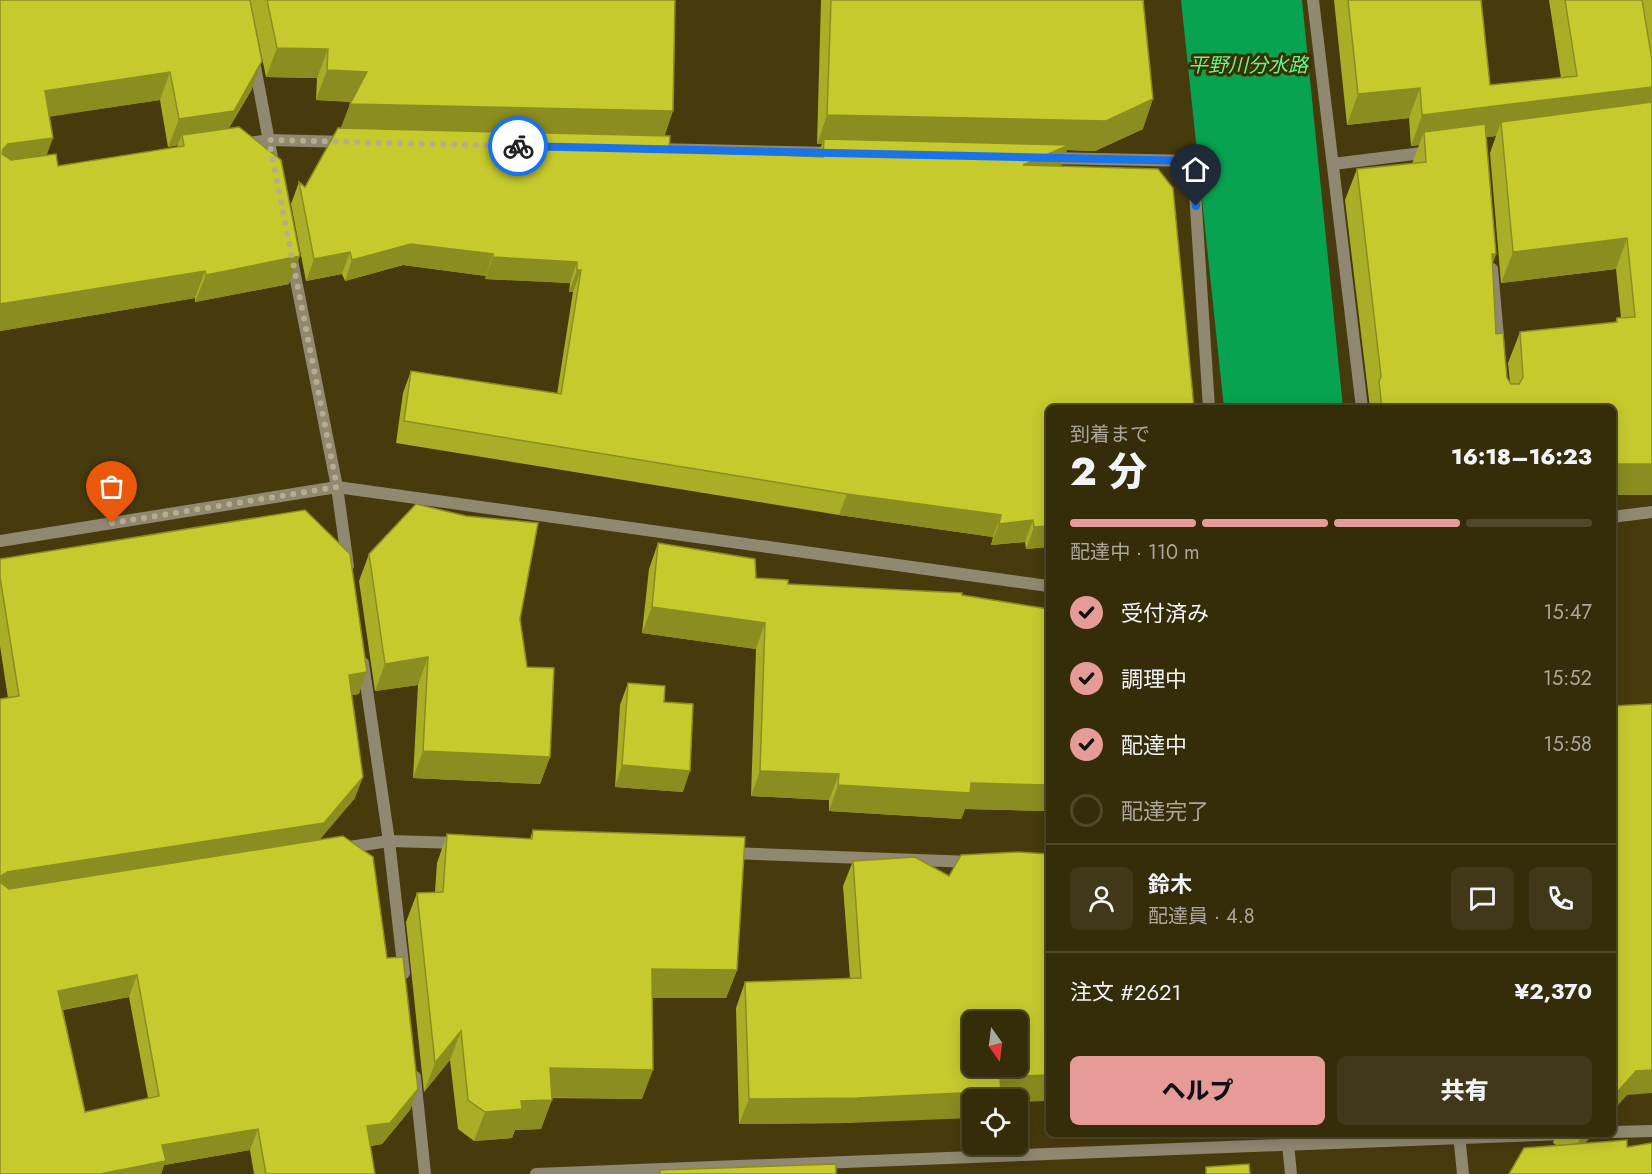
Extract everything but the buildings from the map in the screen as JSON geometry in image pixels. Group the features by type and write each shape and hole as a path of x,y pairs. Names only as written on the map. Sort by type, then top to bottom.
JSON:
{"street":[{"path":"1313,0 1362,405"},
{"path":"252,47 278,187"},
{"path":"234,146 269,140 364,143"},
{"path":"636,149 850,153"},
{"path":"1333,164 1447,150"},
{"path":"1039,158 1193,161 1209,405"},
{"path":"289,244 337,487 351,581"},
{"path":"1491,253 1500,360"},
{"path":"0,541 337,487 1046,586"},
{"path":"1616,516 1652,512"},
{"path":"361,652 389,840 405,981"},
{"path":"330,850 389,840 473,844"},
{"path":"713,852 988,862"},
{"path":"413,1063 425,1174"},
{"path":"1616,1132 1652,1131"},
{"path":"536,1174 1291,1141 1450,1137"},
{"path":"1459,1137 1463,1174"},
{"path":"1291,1141 1291,1174"}],"water":[{"name":"平野川分水路","path":"1181,0 1302,0 1343,405 1224,405"}],"pier":[{"path":"1298,1137 1427,1137 1431,1169 1302,1174"}],"way so far":[{"path":"112,523 337,487 269,140 518,146"}],"route":[{"path":"518,146 1193,161 1196,206"}]}
